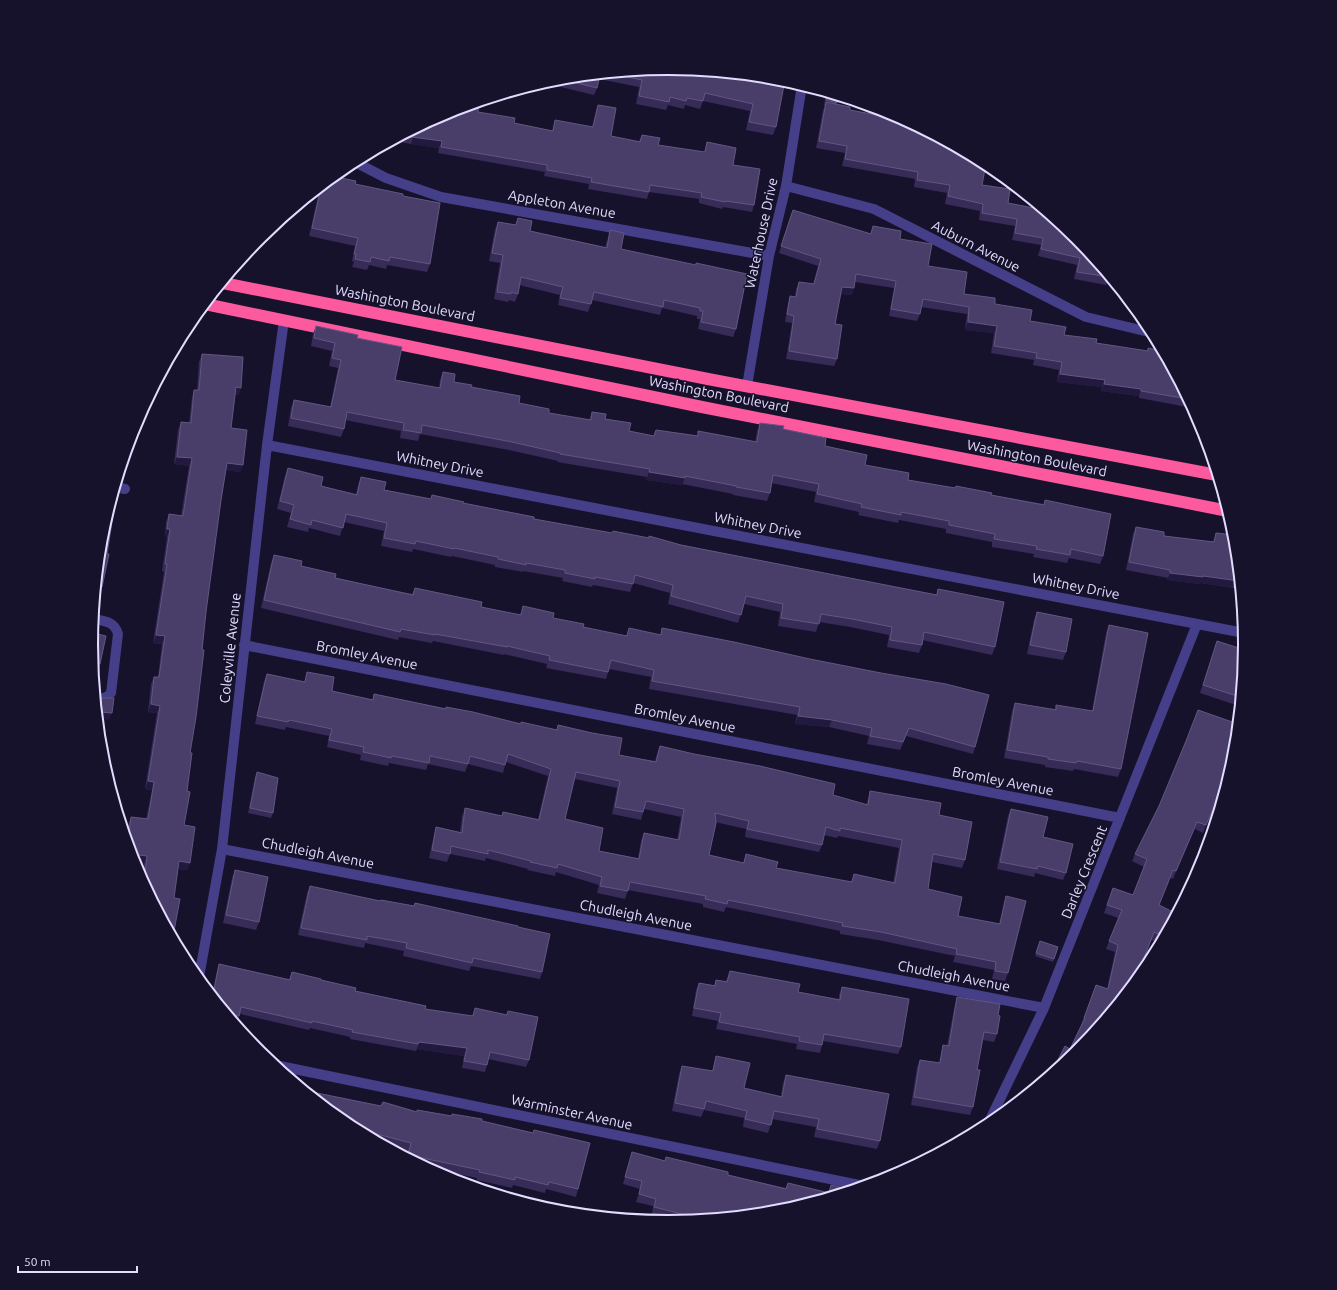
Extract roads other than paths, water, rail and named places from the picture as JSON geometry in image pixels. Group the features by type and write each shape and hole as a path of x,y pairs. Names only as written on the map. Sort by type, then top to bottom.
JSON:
{"highway":[{"name":"Washington Boulevard","path":"228,284 747,386 1212,474"},
{"name":"Washington Boulevard","path":"211,305 702,407 1222,509"}],"street":[{"name":"Waterhouse Drive","path":"747,386 770,256 786,186 801,91"},
{"name":"Appleton Avenue","path":"361,165 386,178 441,196 770,256"},
{"name":"Auburn Avenue","path":"786,186 874,209 1086,317 1144,331"},
{"name":"Coleyville Avenue","path":"200,969 222,849 267,444 284,320"},
{"name":"Whitney Drive","path":"267,444 1238,632"},
{"path":"99,620 107,621 114,626 118,634 111,693 108,697 101,699"},
{"name":"Darley Crescent","path":"993,1113 1044,1008 1197,624"},
{"name":"Bromley Avenue","path":"244,645 1120,818"},
{"name":"Chudleigh Avenue","path":"222,849 1044,1008"},
{"name":"Warminster Avenue","path":"286,1067 855,1184"}]}
